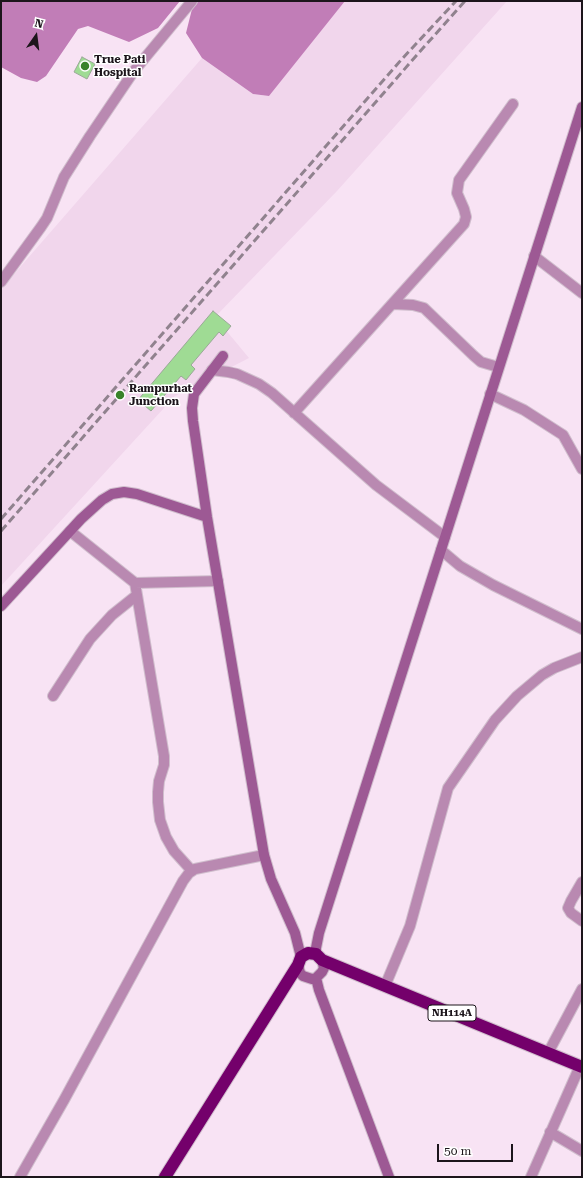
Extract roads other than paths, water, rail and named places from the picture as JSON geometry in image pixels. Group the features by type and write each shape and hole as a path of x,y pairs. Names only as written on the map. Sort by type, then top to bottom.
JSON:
{"highway":[{"path":"165,1177 300,961 308,953 319,957"},
{"name":"NH114A","path":"319,957 581,1067"}],"street":[{"path":"1,282 47,218 64,178 90,136 134,72 192,1"},
{"path":"294,413 464,224 466,217 457,193 459,180 513,104"},
{"path":"223,356 194,394 192,408 207,517 264,855 271,879 295,933 300,961 298,970 304,976 312,979 316,978 324,968 316,948 319,933 582,107"},
{"path":"534,256 582,293"},
{"path":"393,304 424,308 481,362 498,367"},
{"path":"212,370 237,374 259,384 272,393 376,485 445,537"},
{"path":"490,394 524,410 563,434 582,469"},
{"path":"1,606 70,532 102,500 112,494 137,494 207,517"},
{"path":"70,532 135,583 218,581"},
{"path":"441,550 460,566 493,585 582,629"},
{"path":"135,583 164,756 164,765 158,792 159,816 166,837 174,851 192,871"},
{"path":"54,696 90,639 112,615 137,595"},
{"path":"386,986 410,926 448,788 495,720 517,696 542,675 554,668 582,657"},
{"path":"20,1177 64,1100 183,880 192,871 205,866 264,855"},
{"path":"582,882 570,901 568,908 571,913 582,921"},
{"path":"316,978 319,990 388,1177"},
{"path":"548,1053 582,989"},
{"path":"530,1177 581,1067"},
{"path":"550,1132 582,1151"}],"railway":[{"path":"1,519 401,60 456,1"},
{"path":"1,531 465,1"}],"place":[{"name":"True Pati Hospital","path":"85,66"},
{"name":"Rampurhat Junction","path":"120,395"}]}
